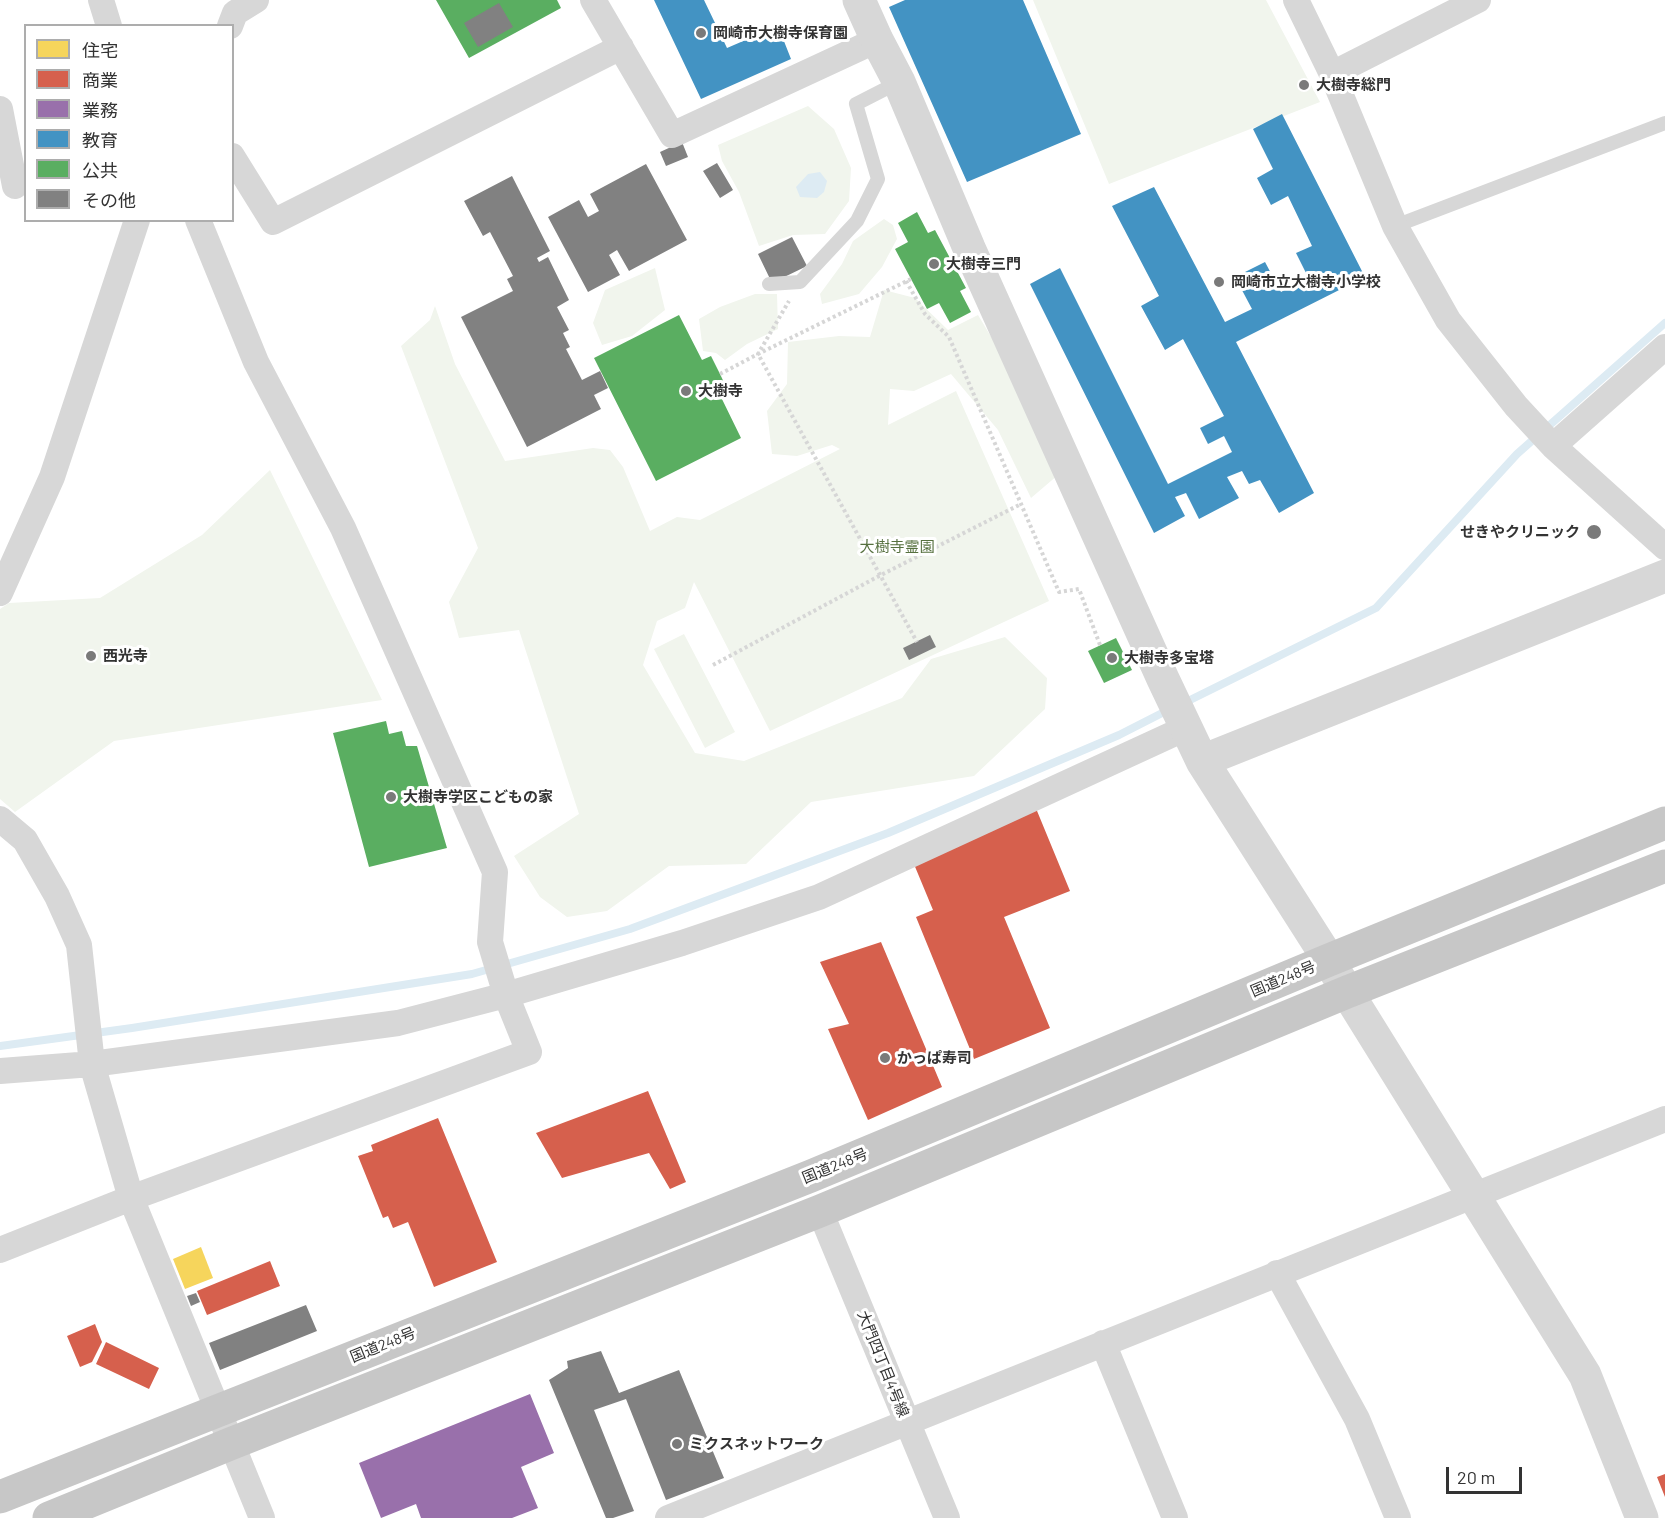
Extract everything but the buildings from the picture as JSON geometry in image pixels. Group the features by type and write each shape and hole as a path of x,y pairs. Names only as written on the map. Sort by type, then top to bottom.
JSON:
{"highway":[{"name":"国道248号","path":"0,1497 811,1176 1665,823"},
{"path":"49,1518 820,1211 1347,992 1665,866"}],"street":[{"path":"101,0 108,24"},
{"path":"231,24 235,13 256,0"},
{"path":"593,0 672,135 877,40"},
{"path":"859,0 899,82 969,248 1202,761 1329,960 1585,1375 1642,1518"},
{"path":"1296,0 1332,74 1395,226 1448,320 1516,406 1553,446 1665,546"},
{"path":"1332,74 1478,0"},
{"path":"234,159 273,222 621,47"},
{"path":"0,109 14,186"},
{"path":"0,593 52,477 136,222"},
{"path":"0,1250 131,1198 529,1052 506,995 490,942 495,872 343,528 256,362 199,222"},
{"path":"1553,446 1665,347"},
{"path":"1202,761 1665,576"},
{"path":"0,1071 93,1064 398,1023 506,995 682,943 819,897 1186,728"},
{"path":"0,819 25,840 57,896 79,945 93,1064 131,1198 262,1518"},
{"path":"668,1518 716,1509 907,1422 1665,1119"},
{"name":"大門四丁目4号線","path":"820,1211 947,1518"},
{"path":"1277,1273 1358,1419 1398,1518"},
{"path":"1103,1342 1175,1518"}],"lane":[{"path":"769,285 801,282 857,221 878,179 856,104 899,82"},
{"path":"1395,226 1665,123"}],"path":[{"path":"720,374 911,279"},
{"path":"906,281 925,314 949,337 1059,592 1080,589 1100,645"},
{"path":"758,354 801,282"},
{"path":"758,354 917,642"},
{"path":"713,665 881,575 1021,504"}],"green space":[{"path":"1033,0 1266,0 1320,102 1109,184"},
{"path":"808,106 834,129 851,168 849,201 825,234 793,235 759,246 739,192 722,161 718,145"},
{"path":"884,219 893,225 897,239 882,267 859,294 822,304 820,294 842,264 853,241"},
{"path":"655,268 665,310 632,336 602,345 593,323 605,290"},
{"name":"大樹寺霊園","path":"884,290 915,298 948,330 978,315 1016,378 1058,475 1031,498 998,430 951,374 914,391 890,389 888,425 956,391 1049,601 770,731 694,582 685,608 657,621 643,665 695,753 744,761 902,698 931,659 1005,637 1047,678 1045,709 974,776 811,802 746,864 669,866 607,911 567,917 540,897 514,856 579,814 519,630 459,638 449,602 478,548 401,346 430,320 435,306 455,364 505,461 593,448 610,450 623,467 650,531 677,517 700,520 840,449 832,445 797,456 772,454 767,411 787,384 788,342 839,336 870,337"},
{"path":"755,294 777,294 778,329 747,344 725,360 716,353 703,351 699,319 720,307"},
{"path":"270,470 382,700 114,741 15,812 0,799 0,609 9,603 100,598 202,535"},
{"path":"684,634 735,732 705,748 654,649"}],"shaded area":[{"path":"820,172 827,181 824,192 817,198 800,197 796,187 808,174"}],"waterway":[{"path":"1184,703 1376,608 1517,454 1665,323"},
{"path":"0,1046 132,1028 472,974 630,929 888,833 1119,735 1170,709"}],"place":[{"name":"岡崎市大樹寺保育園","path":"701,33"},
{"name":"大樹寺総門","path":"1304,85"},
{"name":"大樹寺三門","path":"934,264"},
{"name":"岡崎市立大樹寺小学校","path":"1219,282"},
{"name":"大樹寺","path":"686,391"},
{"name":"せきやクリニック","path":"1594,532"},
{"name":"西光寺","path":"91,656"},
{"name":"大樹寺多宝塔","path":"1112,658"},
{"name":"大樹寺学区こどもの家","path":"391,797"},
{"name":"かっぱ寿司","path":"885,1058"},
{"name":"ミクスネットワーク","path":"677,1444"}]}
